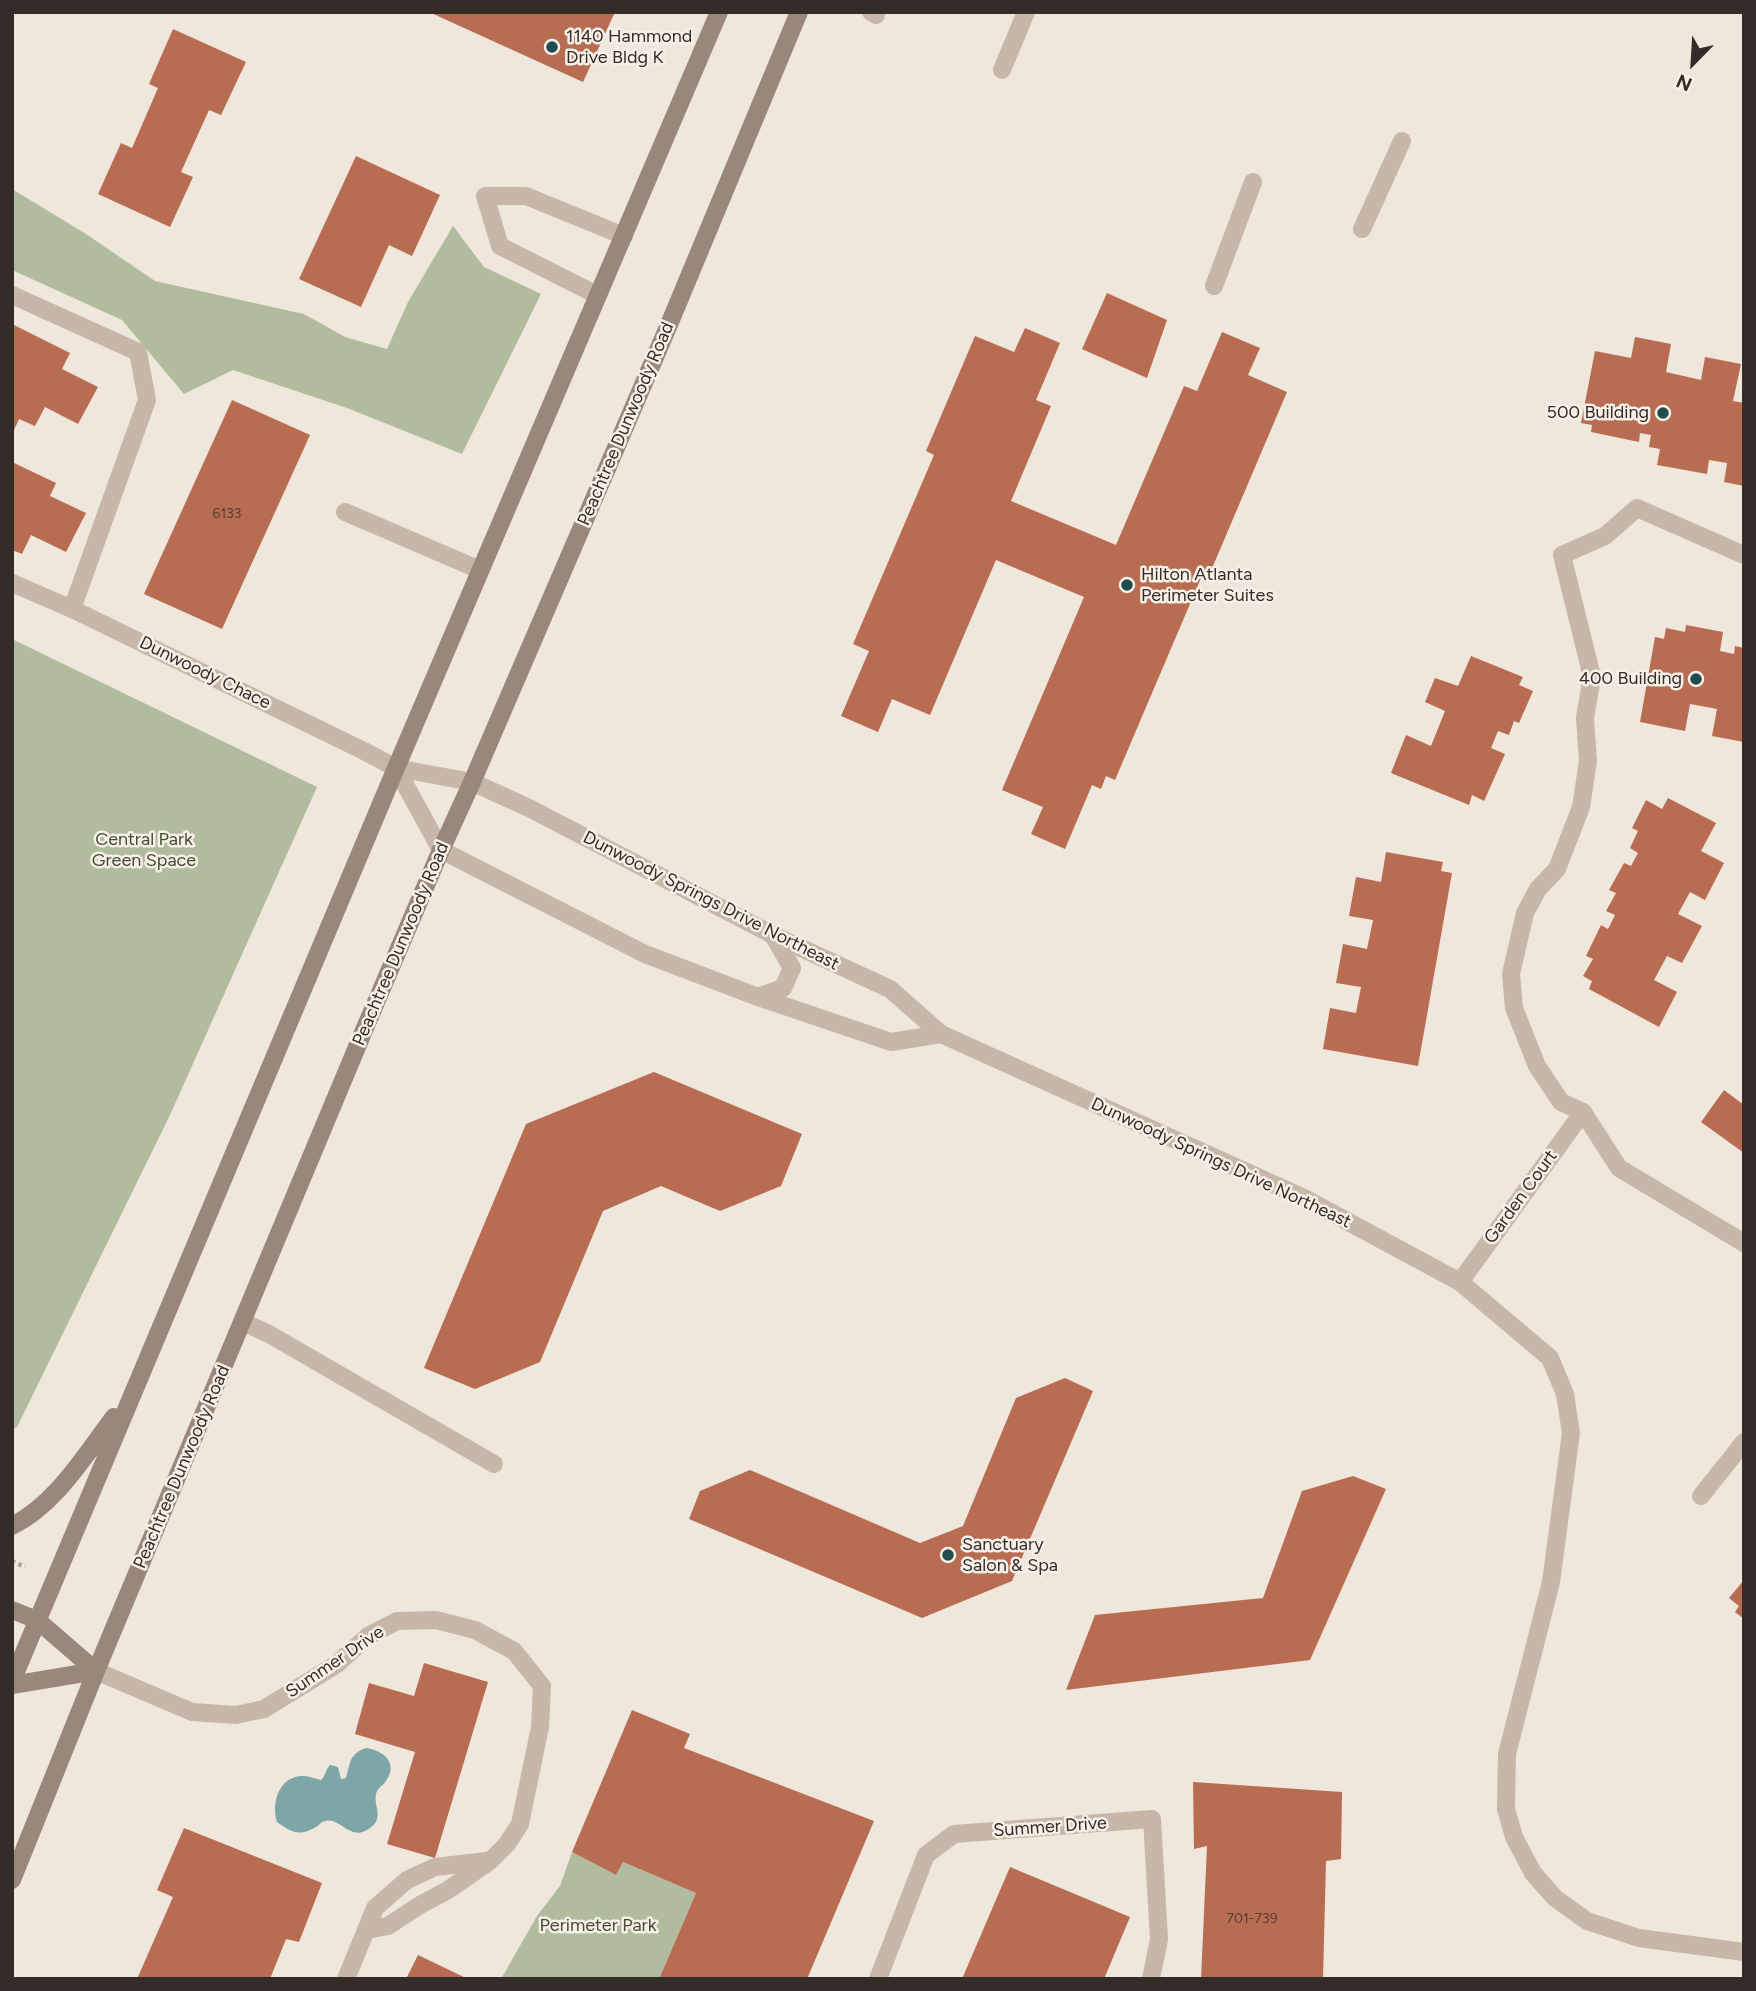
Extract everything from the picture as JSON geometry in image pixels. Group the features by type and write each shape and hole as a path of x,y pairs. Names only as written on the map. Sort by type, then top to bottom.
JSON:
{"main road":[{"path":"96,1671 12,1683 396,768 719,12"},
{"name":"Peachtree Dunwoody Road","path":"12,1880 96,1671 441,849 668,327 799,12"},
{"path":"12,1526 56,1493 130,1398"},
{"path":"12,1610 37,1620 96,1671"}],"street":[{"path":"1002,70 1026,12"},
{"path":"1362,229 1402,141"},
{"path":"1214,286 1253,182"},
{"path":"597,295 500,246 485,197 526,195 624,236"},
{"path":"12,295 138,352 147,400 72,609"},
{"path":"1744,555 1637,508 1605,536 1562,555 1592,677 1585,718 1588,761 1581,807 1557,869 1538,889 1525,913 1511,974 1514,1008 1537,1066 1561,1102 1583,1112 1619,1168 1744,1243"},
{"path":"345,512 480,570"},
{"name":"Dunwoody Chace","path":"12,583 72,609 396,768 472,782"},
{"path":"396,768 441,849 645,954 758,997 891,1042 941,1034"},
{"name":"Dunwoody Springs Drive Northeast","path":"472,782 529,808 772,935 890,989 941,1034 1304,1198 1460,1282 1550,1358 1565,1394 1571,1433 1551,1582 1507,1754 1506,1809 1514,1837 1533,1873 1555,1898 1587,1922 1639,1938 1744,1952"},
{"path":"758,997 783,988 792,968 772,935"},
{"name":"Garden Court","path":"1460,1282 1583,1112"},
{"path":"243,1322 269,1334 494,1464"},
{"path":"1701,1496 1744,1442"},
{"name":"Summer Drive","path":"96,1671 192,1712 236,1715 264,1709 337,1664 368,1636 397,1621 436,1620 475,1630 513,1651 542,1686 540,1727 520,1824 507,1844 490,1861 388,1926 367,1930"},
{"name":"Summer Drive","path":"878,1979 926,1855 954,1834 1152,1819 1160,1939 1152,1979"},
{"path":"346,1979 375,1908 407,1880 435,1867 490,1861"}],"path":[{"path":"12,1561 25,1567"}],"green space":[{"path":"12,189 86,234 155,281 304,314 345,337 387,349 408,302 453,226 484,267 541,294 462,454 347,408 233,370 184,394 122,320 12,270"},
{"name":"Central Park Green Space","path":"12,639 317,787 170,1115 17,1427 12,1429"},
{"name":"Perimeter Park","path":"572,1852 616,1875 623,1862 696,1893 659,1979 501,1979 537,1916 560,1886"}],"water":[{"path":"366,1748 378,1751 387,1758 391,1769 376,1794 378,1813 372,1827 359,1833 335,1822 325,1821 310,1830 300,1832 291,1831 277,1822 276,1799 288,1780 304,1776 321,1780 330,1765 338,1767 341,1779 346,1778 354,1756"}],"building":[{"name":"1140 Hammond Drive Bldg K","path":"429,12 615,12 583,82"},
{"path":"173,29 246,62 221,115 209,110 181,172 193,177 170,227 98,194 121,143 132,148 158,88 149,84"},
{"path":"356,156 440,195 412,256 389,245 361,307 299,279"},
{"path":"1107,293 1167,320 1147,378 1082,349"},
{"path":"12,324 70,353 62,369 98,387 78,424 45,407 35,426 19,419 14,430 12,428"},
{"name":"Hilton Atlanta Perimeter Suites","path":"1025,328 1060,343 1036,400 1051,406 1011,501 1116,545 1184,386 1197,391 1222,332 1260,348 1248,375 1287,392 1210,573 1204,571 1115,780 1106,776 1101,789 1092,785 1065,849 1031,834 1043,807 1002,790 1084,597 996,560 930,715 892,699 878,732 841,716 869,651 853,644 934,455 926,451 975,336 1014,352"},
{"name":"500 Building","path":"1635,337 1671,344 1666,372 1701,380 1705,357 1741,364 1733,401 1744,403 1744,486 1724,482 1727,463 1709,460 1707,474 1657,465 1660,449 1649,447 1651,435 1640,433 1639,442 1591,432 1592,425 1581,423 1595,351 1631,358"},
{"path":"232,400 310,435 222,629 144,594"},
{"path":"12,462 56,483 50,496 86,513 66,552 31,535 22,554 12,550"},
{"name":"400 Building","path":"1686,625 1723,632 1720,651 1734,654 1735,646 1744,648 1744,742 1712,736 1717,709 1690,704 1685,731 1640,722 1655,637 1664,639 1666,628 1685,632"},
{"path":"1471,656 1523,677 1519,685 1533,691 1519,723 1514,721 1509,735 1498,731 1491,748 1505,754 1484,801 1472,795 1469,805 1391,773 1406,735 1431,746 1445,711 1425,702 1435,678 1458,686"},
{"path":"1668,798 1716,823 1701,851 1724,863 1705,900 1690,892 1678,914 1702,926 1682,963 1667,956 1654,980 1677,992 1659,1027 1589,989 1592,981 1583,976 1593,959 1586,956 1601,925 1608,929 1615,915 1606,911 1616,893 1609,890 1624,863 1631,866 1638,853 1630,848 1638,831 1632,828 1646,800 1662,809"},
{"path":"1386,852 1443,862 1441,871 1452,873 1418,1066 1323,1049 1330,1008 1356,1013 1361,987 1336,983 1343,944 1367,949 1373,920 1349,916 1356,877 1381,882"},
{"path":"654,1072 802,1134 781,1186 720,1211 661,1186 603,1211 540,1362 475,1389 424,1368 526,1124"},
{"path":"1724,1090 1744,1105 1744,1153 1701,1122"},
{"path":"1065,1378 1093,1391 1012,1581 922,1618 689,1519 700,1491 750,1470 920,1543 963,1526 1016,1398"},
{"path":"1353,1476 1386,1489 1310,1660 1066,1690 1095,1615 1263,1598 1302,1491"},
{"path":"1744,1580 1744,1619 1735,1612 1739,1606 1729,1598"},
{"path":"424,1663 488,1682 435,1858 387,1844 415,1752 355,1734 369,1683 414,1696"},
{"path":"632,1710 690,1734 684,1748 874,1821 807,1979 659,1979 696,1893 623,1862 616,1875 572,1852"},
{"path":"1193,1782 1342,1792 1341,1859 1326,1861 1323,1979 1201,1979 1207,1846 1194,1849"},
{"path":"184,1828 322,1883 299,1942 286,1939 270,1979 137,1979 173,1897 157,1890"},
{"path":"1010,1867 1130,1917 1104,1979 962,1979"},
{"path":"418,1955 468,1979 406,1979"}],"place":[{"name":"1140 Hammond Drive Bldg K","path":"552,47"},
{"name":"500 Building","path":"1663,413"},
{"name":"Hilton Atlanta Perimeter Suites","path":"1127,585"},
{"name":"400 Building","path":"1696,679"},
{"name":"Sanctuary Salon & Spa","path":"948,1555"}]}
